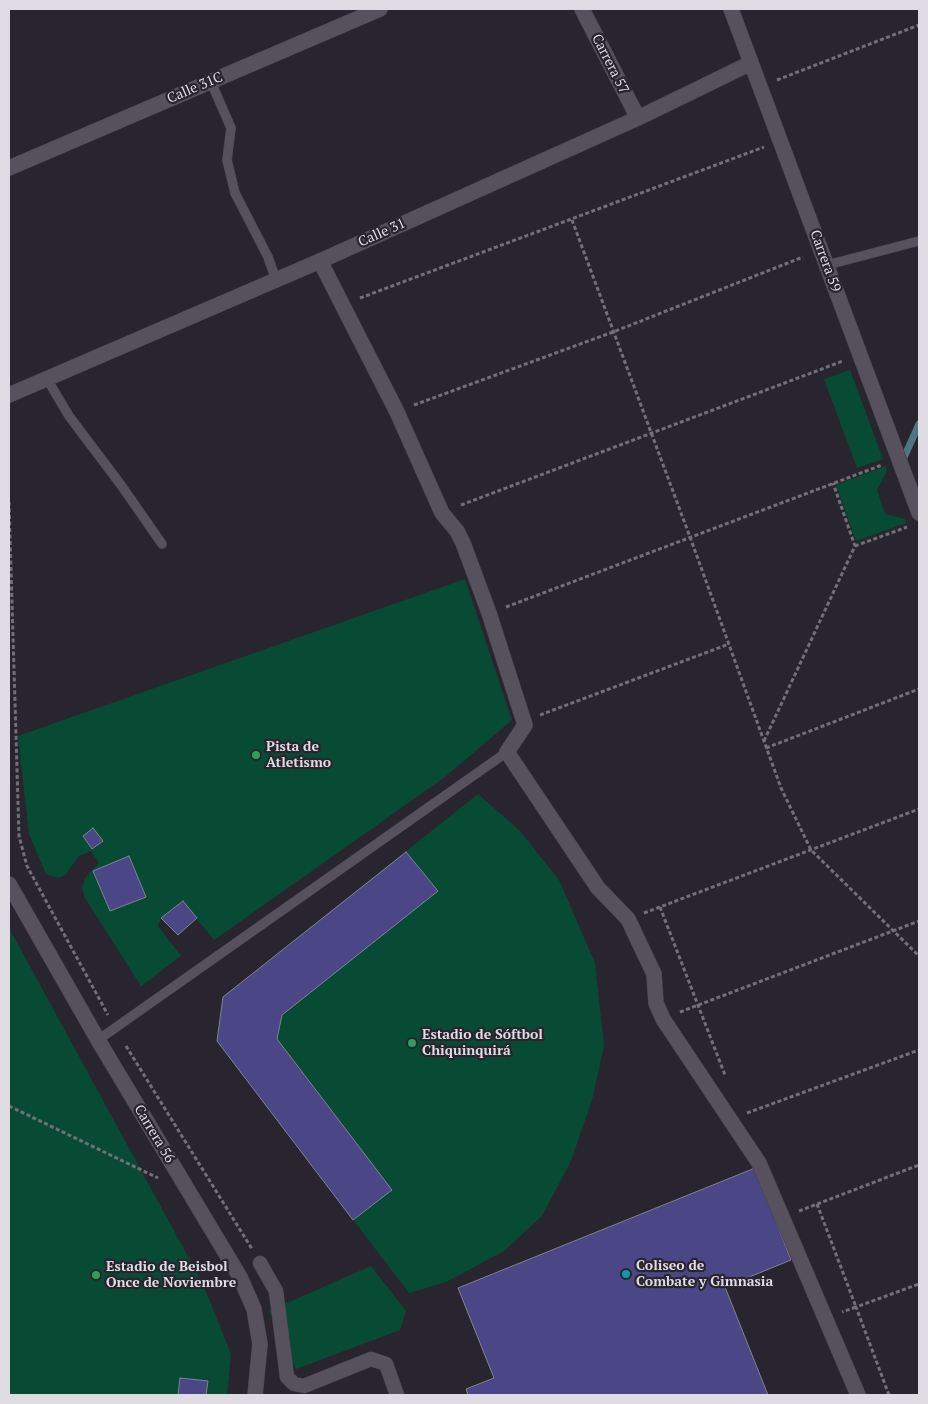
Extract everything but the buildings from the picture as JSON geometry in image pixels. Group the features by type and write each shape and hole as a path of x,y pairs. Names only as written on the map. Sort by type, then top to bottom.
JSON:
{"street":[{"name":"Calle 31C","path":"9,168 380,9"},
{"name":"Carrera 57","path":"582,9 638,118"},
{"name":"Carrera 59","path":"731,9 919,513"},
{"name":"Calle 31","path":"9,395 276,280 638,118 751,63"},
{"path":"320,260 341,305 397,412 442,513 457,531 463,543 489,613 525,725 507,752 598,888 628,919 654,974 656,1003 663,1019 759,1163 858,1395"},
{"name":"Carrera 56","path":"9,884 98,1040 240,1277 254,1309 260,1344 255,1395"},
{"path":"260,1263 276,1291 288,1377 294,1384 304,1386 371,1358 386,1364 397,1395"}],"lane":[{"path":"211,82 231,128 227,160 235,193 268,257 276,280"},
{"path":"827,266 919,241"},
{"path":"46,379 70,416 162,544"},
{"path":"98,1040 507,752"}],"path":[{"path":"760,86 919,25"},
{"path":"341,305 781,141"},
{"path":"572,220 781,788 811,850 919,956"},
{"path":"397,412 612,332 821,250"},
{"path":"442,513 860,355"},
{"path":"489,613 899,458"},
{"path":"764,741 855,546 833,483"},
{"path":"9,502 19,836 27,866 115,1028 260,1263"},
{"path":"855,546 910,526"},
{"path":"524,721 729,644"},
{"path":"766,748 919,689"},
{"path":"628,919 919,809"},
{"path":"660,907 726,1079"},
{"path":"663,1019 919,921"},
{"path":"730,1119 919,1050"},
{"path":"9,1106 158,1178 153,1170"},
{"path":"782,1217 919,1165"},
{"path":"817,1204 889,1395"},
{"path":"825,1318 919,1284"}],"green space":[{"path":"850,370 883,459 857,468 824,379"},
{"path":"886,466 887,471 877,490 885,514 905,519 906,523 856,541 836,485"},
{"path":"465,579 512,720 445,777 214,940 182,901 161,918 158,926 181,956 141,986 85,898 82,889 85,878 99,863 91,851 79,856 65,875 58,878 46,874 29,834 18,736"},
{"name":"Estadio de Sóftbol Chiquinquirá","path":"478,794 519,830 559,880 595,963 604,1046 592,1100 571,1161 542,1216 504,1251 446,1282 409,1293 217,1041 223,997"},
{"name":"Estadio de Beisbol Once de Noviembre","path":"9,928 203,1284 231,1354 227,1395 9,1395"},
{"path":"371,1266 406,1311 400,1330 296,1369 269,1311"}],"waterway":[{"path":"902,462 919,424"}],"place":[{"name":"Pista de Atletismo","path":"256,755"},
{"name":"Estadio de Sóftbol Chiquinquirá","path":"412,1043"},
{"name":"Coliseo de Combate y Gimnasia","path":"626,1274"},
{"name":"Estadio de Beisbol Once de Noviembre","path":"96,1275"}]}
